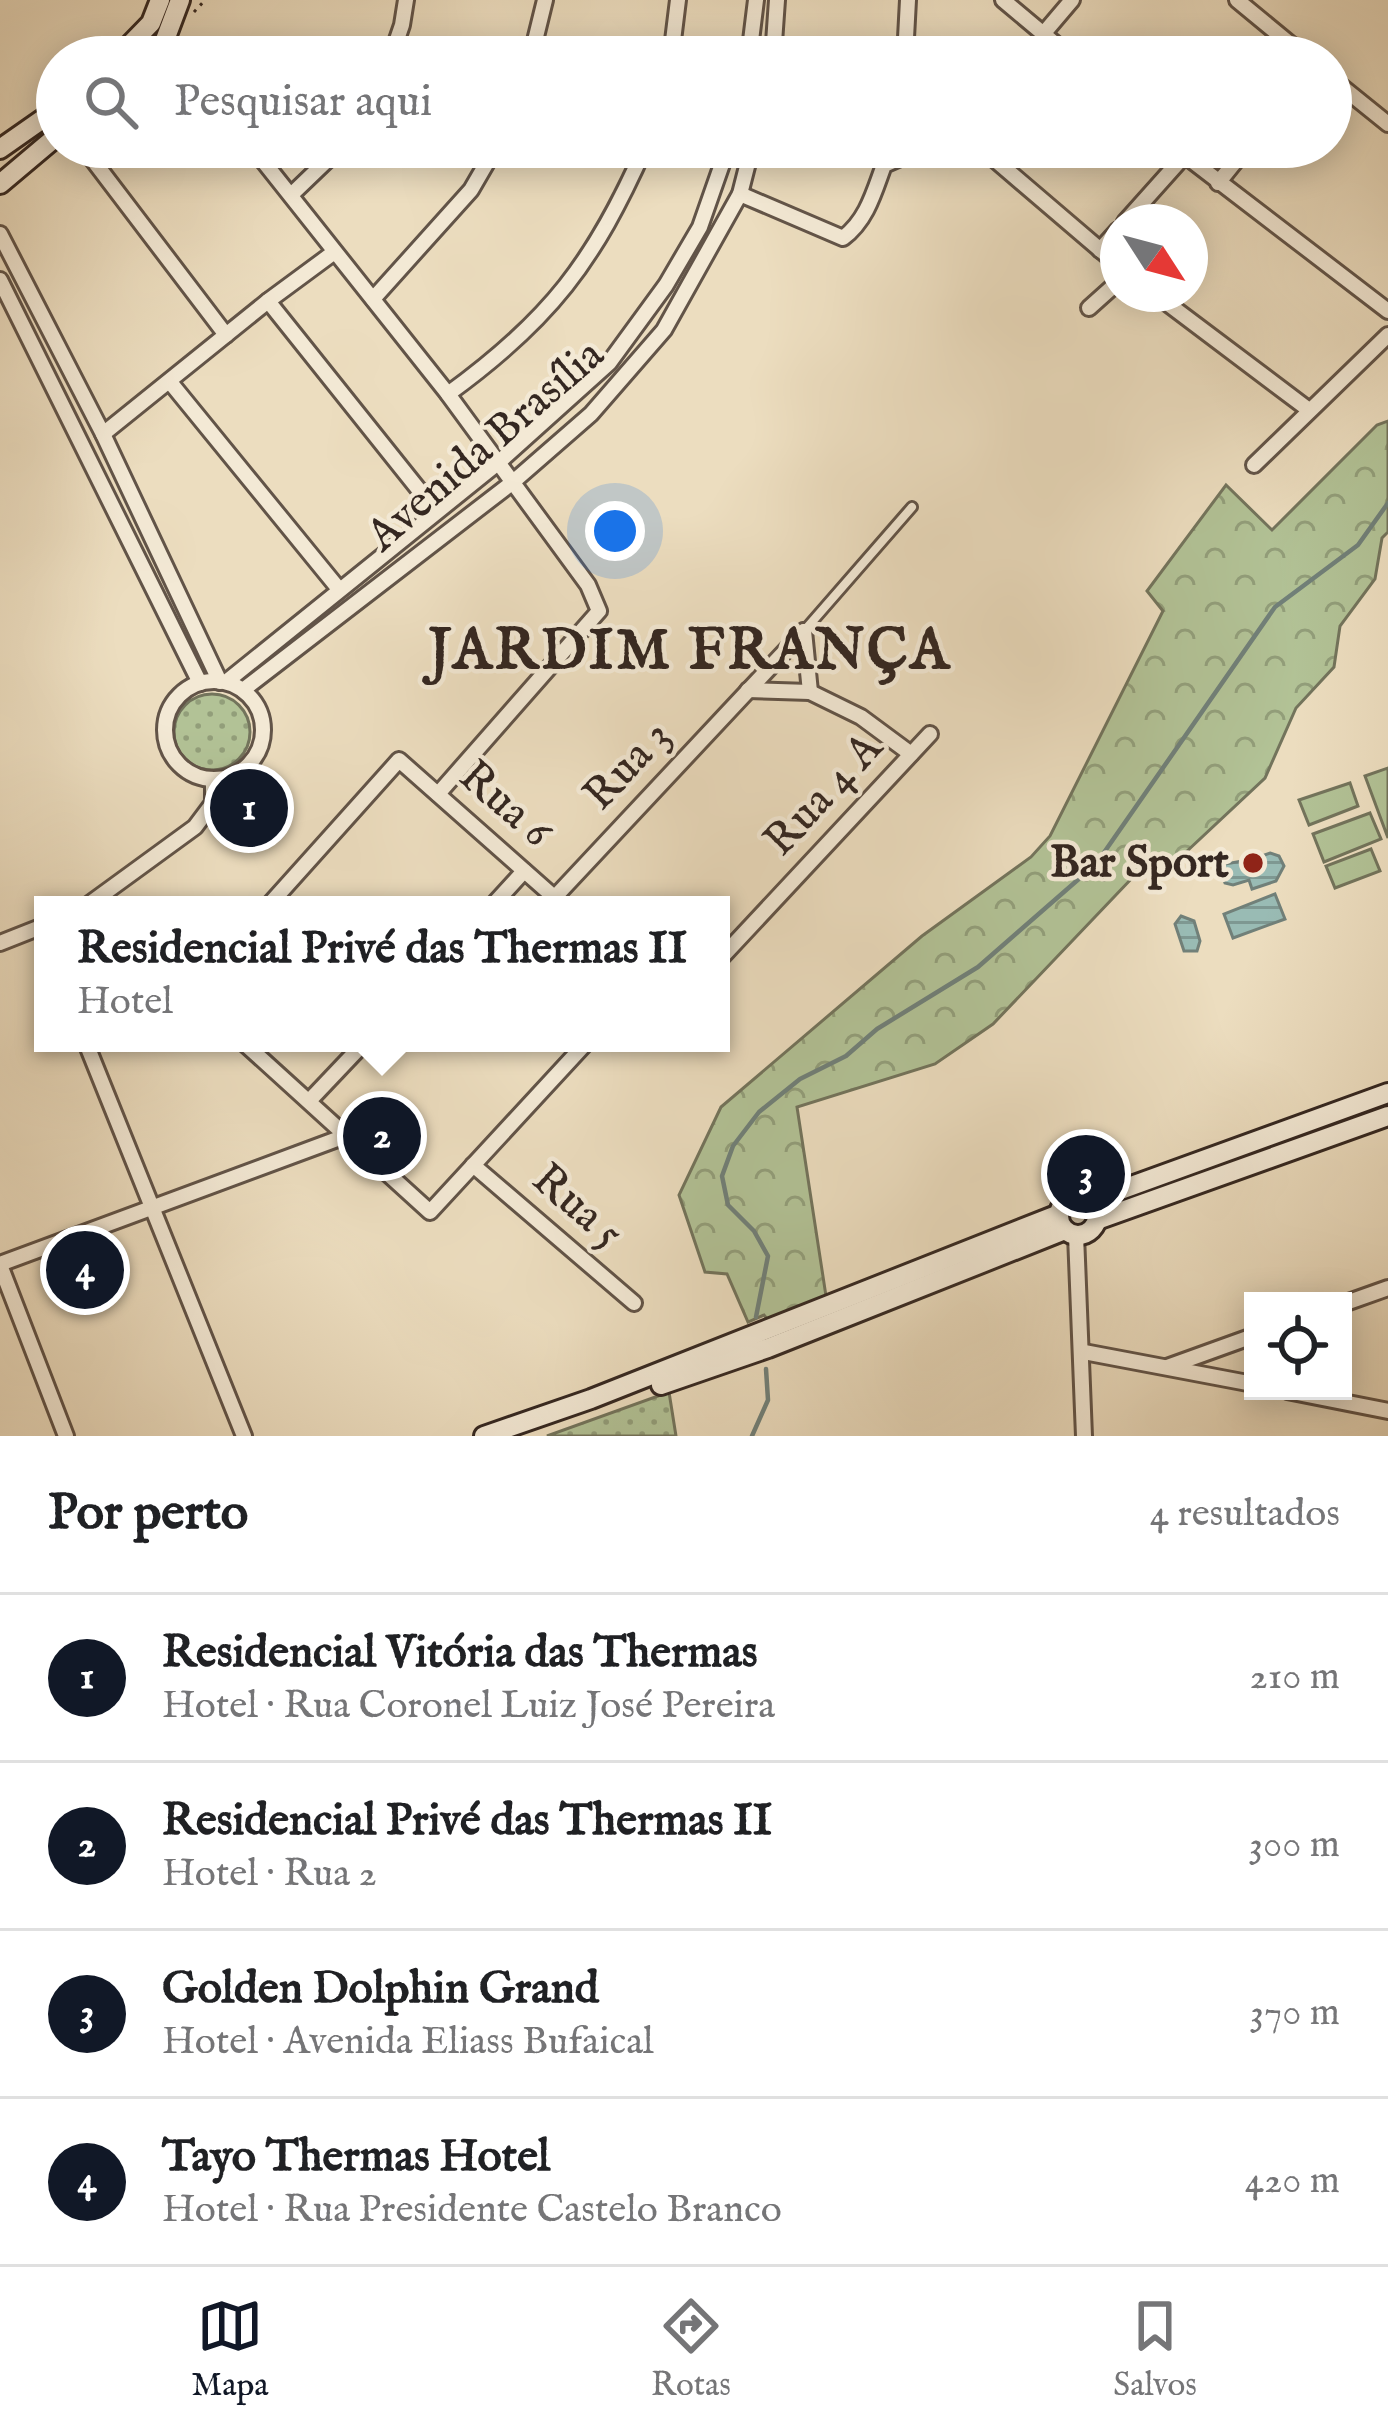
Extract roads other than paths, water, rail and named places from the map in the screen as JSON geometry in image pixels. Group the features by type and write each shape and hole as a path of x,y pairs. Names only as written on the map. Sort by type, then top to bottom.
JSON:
{"main road":[{"path":"138,36 151,23 160,0"},
{"path":"166,36 180,0"},
{"path":"0,149 36,124"},
{"path":"0,184 36,154"},
{"path":"1090,1201 1388,1093"},
{"path":"1097,1220 1388,1116"},
{"path":"484,1436 768,1348 1067,1226 1091,1230 1097,1220 1090,1201 1068,1200 1067,1226"}],"street":[{"path":"398,36 406,0"},
{"path":"536,36 545,0"},
{"path":"674,36 678,0"},
{"path":"752,36 756,0"},
{"path":"774,36 777,0"},
{"path":"905,36 908,0"},
{"path":"1003,0 1047,36"},
{"path":"1044,33 1072,0"},
{"path":"1238,0 1281,36"},
{"path":"1352,95 1388,124"},
{"path":"99,168 226,335"},
{"path":"269,168 499,462 588,585 599,611 438,794"},
{"path":"291,195 319,168"},
{"path":"373,299 471,190 484,168"},
{"path":"448,394 538,322 586,261 636,168"},
{"name":"Avenida Brasília","path":"223,682 499,462 609,363 666,285 700,227 721,168"},
{"name":"Avenida Brasília","path":"243,690 513,482 591,414 664,330 740,194 747,168"},
{"path":"740,194 843,238 854,230 870,203 883,168"},
{"path":"1004,168 1100,250"},
{"path":"1139,204 1167,168"},
{"path":"1199,168 1388,311"},
{"path":"1218,183 1230,168"},
{"path":"0,234 104,434 223,682"},
{"path":"104,434 333,254"},
{"path":"0,280 200,683"},
{"path":"1089,308 1100,298"},
{"path":"268,301 435,510"},
{"path":"1179,312 1310,410"},
{"path":"1254,465 1388,334"},
{"path":"170,382 338,588"},
{"path":"804,632 810,692"},
{"name":"Rua 3","path":"563,896 804,632"},
{"path":"223,682 243,690 261,715 261,746 243,770 213,780 184,770 174,759 165,730 175,701 200,683 223,682"},
{"path":"748,690 810,692 862,717 911,754"},
{"name":"Rua 4 A","path":"730,948 930,734"},
{"name":"Rua 6","path":"276,896 399,760 553,896"},
{"path":"102,896 195,827 212,803 213,780"},
{"path":"501,896 524,871"},
{"path":"0,943 34,932"},
{"path":"90,1052 244,1436"},
{"path":"254,1052 430,1212 578,1052"},
{"path":"310,1100 355,1052"},
{"path":"67,1436 0,1264 348,1135"},
{"name":"Rua 5","path":"473,1165 634,1303"},
{"path":"1067,1226 1084,1352 1084,1436"},
{"path":"1352,1301 1388,1288"},
{"path":"1166,1367 1244,1339"},
{"path":"1084,1352 1244,1382"},
{"path":"1332,1400 1388,1411"}],"lane":[{"path":"804,632 912,507"}],"water":[{"path":"1270,853 1279,856 1284,866 1276,881 1252,889 1249,880 1225,883 1221,871 1225,864 1248,860 1246,865 1253,870 1259,867 1256,858"},
{"path":"1275,894 1285,919 1233,938 1224,914"},
{"path":"1181,916 1194,921 1200,941 1197,951 1184,951 1175,924"}],"waterway":[{"path":"756,1317 768,1256 754,1231 728,1205 722,1176 733,1146 759,1112 800,1079 846,1056 877,1029 978,967 1096,864 1275,607 1358,545 1388,503"},
{"path":"752,1436 768,1400 766,1369"}],"place":[{"name":"Residencial Vitória das Thermas","path":"249,808"},
{"name":"Bar Sport","path":"1253,863"},
{"name":"Residencial Privé das Thermas II","path":"382,1136"},
{"name":"Golden Dolphin Grand","path":"1086,1174"},
{"name":"Tayo Thermas Hotel","path":"85,1270"}],"district":[{"name":"JARDIM FRANÇA","path":"690,652"}]}
